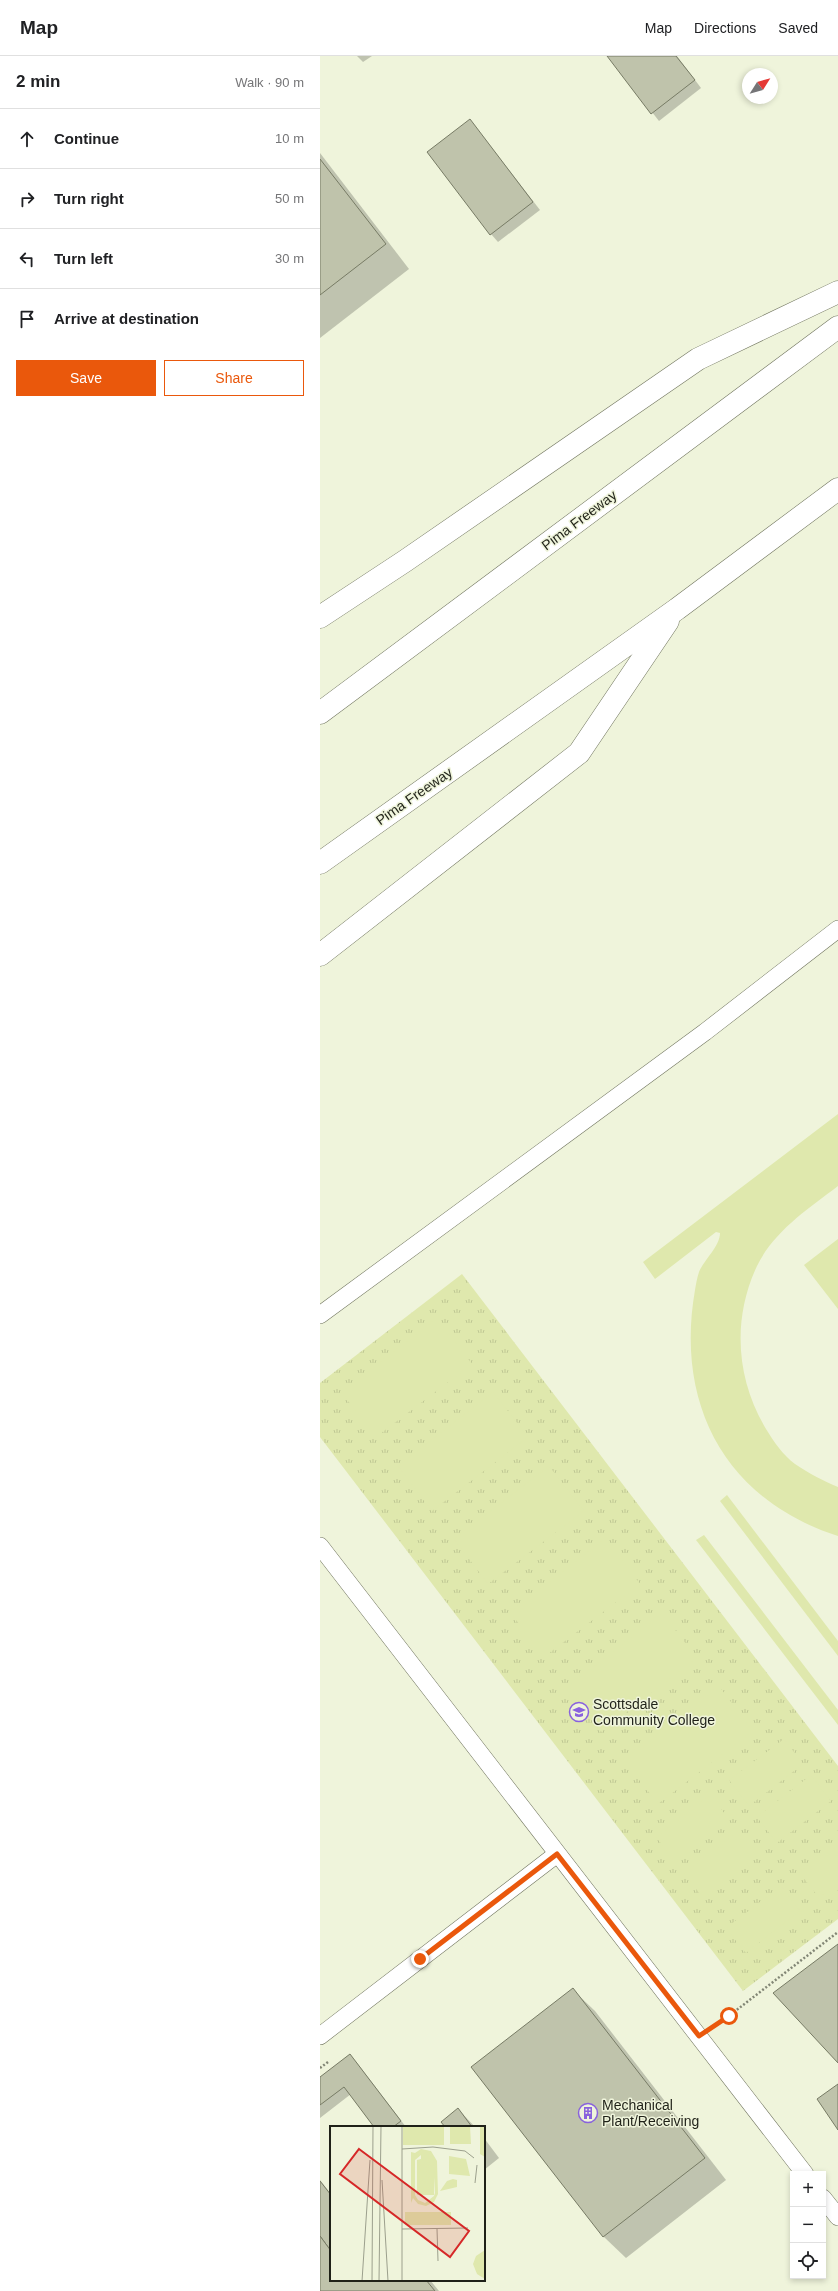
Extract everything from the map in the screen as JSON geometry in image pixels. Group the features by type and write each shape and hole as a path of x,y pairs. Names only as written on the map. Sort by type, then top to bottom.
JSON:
{"highway":[{"path":"320,617 405,561 698,359 838,292"},
{"name":"Pima Freeway","path":"320,712 838,327"},
{"name":"Pima Freeway","path":"320,863 677,609 838,489"},
{"path":"320,955 579,753 677,609"}],"lane":[{"path":"320,1315 699,1036 838,929"},
{"path":"320,1546 802,2171"},
{"path":"320,2036 557,1854"},
{"path":"826,2202 838,2217"}],"path":[{"path":"699,2036 729,2016 838,1932"}],"green space":[{"path":"838,1114 838,1186 782,1231 764,1253 749,1286 741,1328 741,1349 743,1369 748,1390 766,1429 787,1457 795,1464 816,1477 838,1487 838,1536 799,1520 765,1498 738,1472 717,1442 702,1408 693,1371 691,1332 695,1290 701,1267 715,1248 720,1233 716,1232 655,1279 643,1262"},
{"path":"838,1239 838,1309 804,1265"},
{"path":"462,1274 838,1766 838,1919 743,1991 320,1437 320,1383"},
{"path":"437,1318 472,1364 376,1437 341,1392"},
{"path":"493,1392 528,1437 432,1511 398,1466"},
{"path":"549,1466 584,1511 488,1584 454,1539"},
{"path":"727,1495 838,1641 838,1656 720,1501"},
{"path":"704,1535 838,1710 838,1725 696,1540"},
{"path":"606,1538 640,1584 544,1657 510,1612"},
{"path":"662,1613 697,1658 601,1732 567,1687"},
{"path":"719,1686 753,1731 658,1804 623,1759"},
{"path":"784,1739 803,1764 749,1806 729,1780"},
{"path":"811,1775 831,1801 777,1843 757,1817"},
{"path":"711,1795 730,1821 676,1863 656,1837"},
{"path":"738,1832 757,1857 703,1898 684,1873"},
{"path":"838,1842 838,1883 819,1898 799,1872"},
{"path":"781,1886 800,1911 746,1953 726,1928"}],"building":[{"path":"607,56 676,56 695,80 651,114"},
{"path":"470,119 533,202 490,235 427,152"},
{"path":"320,159 386,244 320,295"},
{"path":"838,1944 838,2063 773,1993"},
{"name":"Mechanical Plant/Receiving","path":"573,1988 705,2158 603,2237 471,2067"},
{"path":"350,2054 401,2121 394,2126 373,2126 344,2087 320,2105 320,2077"},
{"path":"838,2084 838,2130 817,2099"},
{"path":"458,2108 471,2126 444,2126 441,2122"},
{"path":"320,2181 330,2194 330,2250 320,2236"},
{"path":"320,2236 330,2250 330,2281 427,2281 435,2291 320,2291"}],"place":[{"name":"Scottsdale Community College","path":"579,1712"},
{"name":"Mechanical Plant/Receiving","path":"588,2113"}],"route":[{"path":"420,1959 557,1854 699,2036 729,2016"}]}
